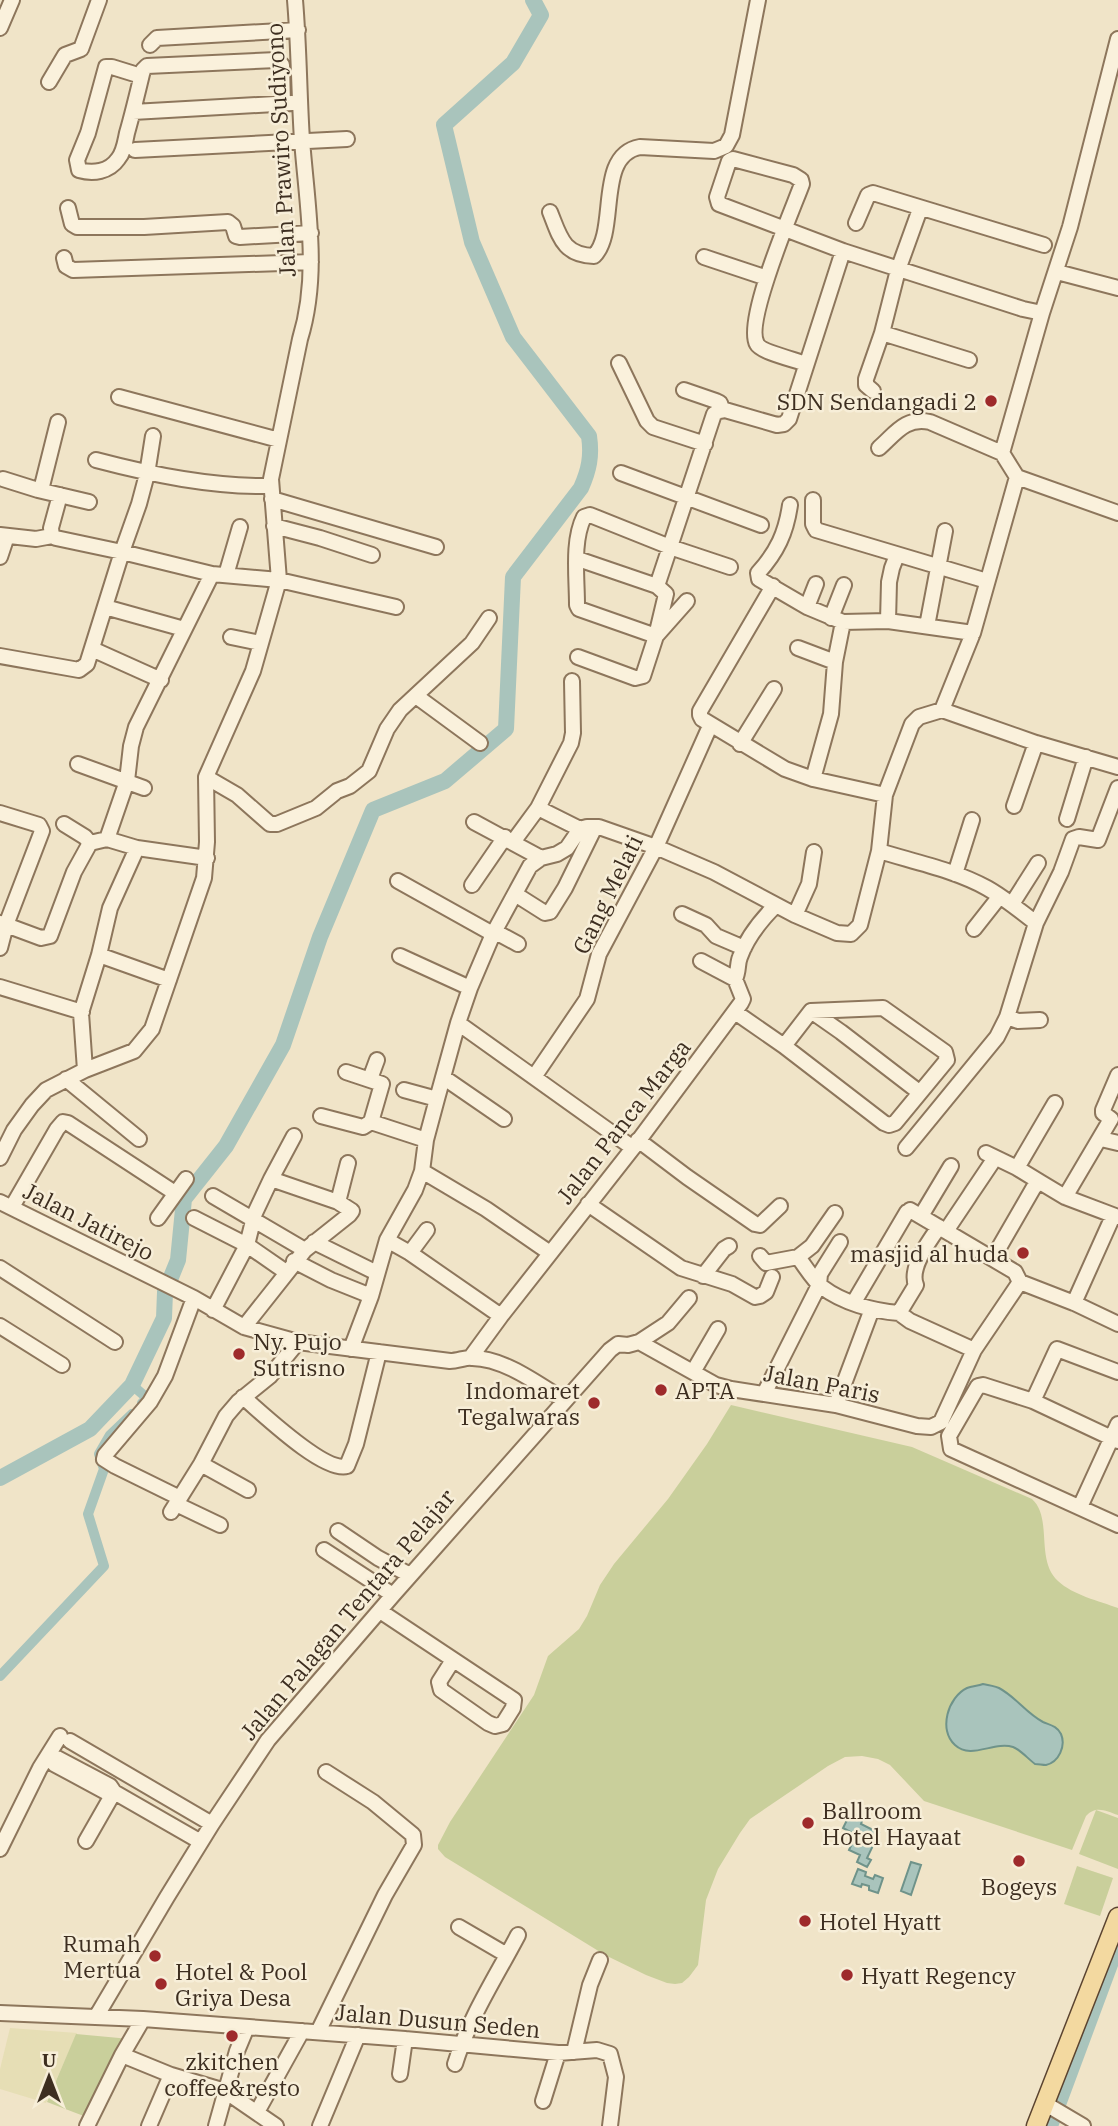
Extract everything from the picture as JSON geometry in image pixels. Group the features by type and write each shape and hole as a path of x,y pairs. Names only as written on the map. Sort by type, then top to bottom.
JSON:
{"main road":[{"path":"1036,2126 1053,2108 1118,1917"}],"street":[{"path":"0,28 12,0"},
{"path":"49,82 65,55 81,49 99,0"},
{"name":"Jalan Prawiro Sudiyono","path":"1,1154 14,1130 46,1090 85,1070 134,1051 152,1029 204,878 207,858 206,777 253,671 279,580 271,492 279,440 306,318 311,262 295,0"},
{"path":"550,212 566,247 573,253 594,256 600,246 613,178 623,155 640,147 714,151 726,146 733,135 758,0"},
{"path":"150,45 157,38 298,30"},
{"path":"1002,453 1070,227 1118,39"},
{"path":"141,76 112,66 107,67 88,133 77,160 79,170 92,173 112,166 120,158 143,70 153,65 273,59 282,65 283,104"},
{"path":"133,113 300,103"},
{"path":"135,150 347,139"},
{"path":"806,364 761,348 755,341 754,331 767,278 785,230 802,184 801,180 793,175 733,159 729,161 717,201 719,204 785,230 898,270 1042,313"},
{"path":"856,223 869,193 1044,245"},
{"path":"68,208 72,224 77,227 144,227 228,222 233,226 236,236 240,237 311,233"},
{"path":"873,391 866,385 866,379 882,333 898,270 920,209"},
{"path":"578,657 639,678 643,676 656,636 670,547 714,414 722,410 777,425 784,424 789,419 843,251"},
{"path":"704,257 767,278"},
{"path":"64,258 65,266 73,270 311,262"},
{"path":"1057,272 1118,288"},
{"path":"882,333 969,360"},
{"path":"619,363 653,427 705,444"},
{"path":"684,390 716,401 722,406 722,410"},
{"path":"119,397 279,440"},
{"path":"41,491 58,422"},
{"path":"879,448 907,422 930,422 1002,453 1017,477 1118,513"},
{"path":"0,656 79,670 87,664 139,504 153,436"},
{"path":"96,460 147,474 271,492 417,548 436,547"},
{"path":"621,473 761,525"},
{"path":"942,710 973,633 1017,477"},
{"path":"3,479 89,502"},
{"path":"52,536 52,519 60,495"},
{"path":"813,500 813,524 816,530 988,581"},
{"path":"790,505 787,523 777,549 758,573 759,579 807,607 837,620 888,621 973,633"},
{"path":"656,636 579,610 578,529 586,515 730,567"},
{"path":"274,526 372,555"},
{"path":"107,839 127,780 136,727 184,629 219,574 240,527"},
{"path":"927,626 946,531"},
{"path":"0,557 3,536 36,539 52,536 219,574 279,580 396,607"},
{"path":"888,621 889,582 897,555"},
{"path":"578,559 692,602 656,636"},
{"path":"807,607 816,584"},
{"path":"813,779 829,726 837,620 844,585"},
{"path":"773,586 701,711 702,719 785,769 813,779 885,795"},
{"path":"105,607 184,629"},
{"path":"206,777 237,795 270,824 277,824 316,808 369,771 387,729 400,710 472,643 489,618"},
{"path":"231,637 260,643"},
{"path":"798,648 835,663"},
{"path":"92,649 161,680"},
{"path":"472,884 538,808 571,743 572,681"},
{"path":"740,744 774,689"},
{"path":"416,696 480,743"},
{"path":"538,808 580,829 595,827 656,847 713,872 795,915 847,935 856,931 860,925 879,851 885,795 912,724 919,717 942,710 1036,743 1118,767"},
{"name":"Gang Melati","path":"534,1077 587,999 599,954 656,847 710,726"},
{"path":"1014,806 1036,743"},
{"path":"1067,819 1086,757"},
{"path":"78,764 144,788"},
{"path":"906,1147 997,1037 1007,1017 1036,923 1062,872 1073,839 1079,837 1098,840 1118,788"},
{"path":"0,813 39,825 42,831 3,924 0,948"},
{"path":"955,874 972,820"},
{"path":"474,822 541,858"},
{"path":"64,824 90,843"},
{"path":"514,894 545,912 550,912 595,827"},
{"path":"351,1349 371,1296 387,1240 415,1190 422,1171 426,1140 458,1023 494,933 530,866 541,858 556,855 567,848 580,829"},
{"path":"3,924 41,938 50,936 74,872 90,843 107,839 137,848 207,858"},
{"path":"85,1070 82,1012 110,908 137,848"},
{"path":"879,851 979,884 1036,923"},
{"path":"795,915 809,884 814,852"},
{"path":"974,929 1006,900 1038,863"},
{"path":"398,881 518,944"},
{"path":"735,979 738,959 744,948 753,932 776,905"},
{"path":"681,914 706,925 716,936 744,948"},
{"path":"99,955 170,980"},
{"path":"400,956 470,988"},
{"path":"701,961 735,979 743,999 735,1012 884,1123 895,1123 947,1060 945,1052 883,1008 811,1011 784,1046"},
{"path":"0,987 82,1012"},
{"path":"841,1032 859,1008"},
{"path":"811,1011 919,1092"},
{"name":"Jalan Panca Marga","path":"471,1357 735,1012"},
{"path":"1007,1017 1018,1021 1040,1020"},
{"path":"458,1023 534,1077 755,1224 760,1225 780,1206"},
{"path":"370,1079 377,1060"},
{"path":"321,1116 363,1127 371,1122 382,1086 380,1082 346,1072"},
{"path":"1065,1197 1112,1118 1103,1113 1103,1110 1118,1075"},
{"path":"443,1077 504,1119"},
{"path":"66,1079 139,1139"},
{"path":"404,1090 437,1099"},
{"path":"1017,1168 1055,1103"},
{"path":"6,1205 63,1122 94,1139 175,1193"},
{"path":"371,1122 426,1140"},
{"path":"213,1310 247,1245 253,1219 294,1136"},
{"path":"1101,1139 1118,1143"},
{"path":"899,1313 916,1285 914,1271 925,1250 991,1155 1065,1197 1115,1216 1074,1303"},
{"path":"338,1202 348,1163"},
{"path":"854,1302 913,1213 951,1166"},
{"path":"422,1171 486,1209 550,1253"},
{"path":"244,1327 290,1267 310,1246 351,1213 351,1209 338,1202 271,1179"},
{"path":"158,1218 186,1180"},
{"path":"993,1258 1034,1187 1040,1182"},
{"path":"213,1196 253,1219 310,1246 377,1273"},
{"path":"588,1204 681,1268 732,1284 754,1297 765,1292 772,1277"},
{"name":"Jalan Jatirejo","path":"6,1205 194,1298 244,1327 298,1342 450,1361 471,1357 519,1372 564,1400"},
{"path":"760,1256 766,1263 798,1257 812,1246 835,1213"},
{"path":"913,1213 1015,1272 1020,1282 1118,1324"},
{"path":"194,1218 290,1267 371,1296"},
{"path":"410,1253 427,1230"},
{"path":"387,1240 500,1316"},
{"path":"764,1394 819,1286 820,1274 839,1242"},
{"path":"702,1276 724,1248 729,1246"},
{"path":"798,1257 819,1286 840,1298 872,1309 899,1313 910,1321 974,1350"},
{"path":"0,1268 115,1342"},
{"name":"Jalan Paris","path":"639,1342 716,1385 836,1405 917,1426 932,1427 941,1422 974,1350 1020,1282"},
{"path":"194,1298 165,1376 150,1402 104,1459 176,1505 220,1525"},
{"path":"564,1400 610,1350 618,1344 639,1342 668,1323 689,1298"},
{"path":"836,1405 872,1309"},
{"path":"0,1326 62,1365"},
{"path":"693,1372 718,1329"},
{"path":"176,1505 226,1416 243,1397 270,1376 298,1342"},
{"path":"1033,1401 1057,1349 1118,1372"},
{"path":"243,1397 306,1450 343,1468 350,1461 356,1444 379,1352"},
{"path":"1080,1507 1116,1434 1033,1401 988,1386 978,1386 949,1436 951,1449 1118,1525"},
{"name":"Jalan Palagan Tentara Pelajar","path":"96,2017 212,1824 268,1740 564,1400"},
{"path":"201,1464 248,1490"},
{"path":"338,1531 396,1569 410,1575"},
{"path":"324,1550 393,1595"},
{"path":"380,1611 514,1700 513,1708 503,1724 495,1726 488,1723 441,1690 439,1682 453,1660"},
{"path":"0,1849 40,1768 65,1738 212,1824"},
{"path":"318,2032 385,1895 414,1845 413,1835 373,1802 326,1772"},
{"path":"86,1841 114,1792 201,1842"},
{"path":"459,1927 507,1955"},
{"path":"455,2064 485,1994 518,1935"},
{"path":"574,2052 590,1985 600,1961"},
{"name":"Jalan Dusun Seden","path":"0,2013 143,2019 558,2053 597,2050 608,2053 616,2077 610,2126"},
{"path":"87,2126 122,2054 143,2019"},
{"path":"216,2126 247,2027"},
{"path":"257,2112 302,2031"},
{"path":"320,2126 358,2035"},
{"path":"400,2074 405,2039"},
{"path":"543,2101 558,2053"},
{"path":"122,2054 171,2075 225,2091 276,2126"},
{"path":"149,2126 171,2075"},
{"path":"1053,2108 1083,2126"}],"shaded area":[{"path":"10,2028 77,2033 46,2103 0,2089 0,2069"}],"green space":[{"path":"731,1405 912,1447 1032,1499 1042,1517 1047,1562 1058,1581 1079,1594 1118,1608 1118,1815 1101,1810 1086,1816 1072,1850 924,1801 890,1765 862,1756 845,1757 750,1819 718,1869 706,1900 698,1965 682,1983 675,1984 646,1975 605,1955 445,1857 438,1845 450,1822 534,1695 548,1656 579,1629 600,1585 614,1564 668,1499"},
{"path":"1096,1810 1118,1818 1118,1869 1079,1854"},
{"path":"1077,1866 1113,1878 1100,1916 1064,1904"},
{"path":"76,2034 130,2039 89,2118 47,2102"}],"water":[{"path":"983,1684 997,1687 1037,1718 1057,1729 1063,1743 1055,1761 1046,1765 1035,1764 1013,1747 998,1746 968,1751 955,1745 947,1731 950,1706 960,1692"},
{"path":"851,1812 863,1818 861,1824 879,1833 867,1858 871,1860 867,1867 857,1862 860,1855 849,1850 856,1835 843,1828"},
{"path":"911,1862 921,1865 911,1895 901,1891"},
{"path":"858,1869 873,1879 875,1875 883,1878 878,1893 869,1890 869,1886 852,1884"}],"waterway":[{"path":"0,1478 90,1429 132,1385 164,1318 165,1292 178,1260 184,1199 226,1146 283,1045 320,937 373,810 445,781 506,729 513,577 581,488 589,463 590,443 589,436 513,337 472,242 444,125 513,63 541,15 533,0"},
{"path":"132,1385 147,1398 142,1403"},
{"path":"0,1676 104,1566 88,1514 104,1469 99,1454 110,1435 132,1414"},
{"path":"1050,2126 1118,1943"}],"place":[{"name":"SDN Sendangadi 2","path":"991,401"},
{"name":"masjid al huda","path":"1023,1253"},
{"name":"Ny. Pujo Sutrisno","path":"239,1354"},
{"name":"APTA","path":"661,1390"},
{"name":"Indomaret Tegalwaras","path":"594,1403"},
{"name":"Ballroom Hotel Hayaat","path":"808,1823"},
{"name":"Bogeys","path":"1019,1861"},
{"name":"Hotel Hyatt","path":"805,1921"},
{"name":"Rumah Mertua","path":"155,1956"},
{"name":"Hyatt Regency","path":"847,1975"},
{"name":"Hotel & Pool Griya Desa","path":"161,1984"},
{"name":"zkitchen coffee&resto","path":"232,2036"}]}
